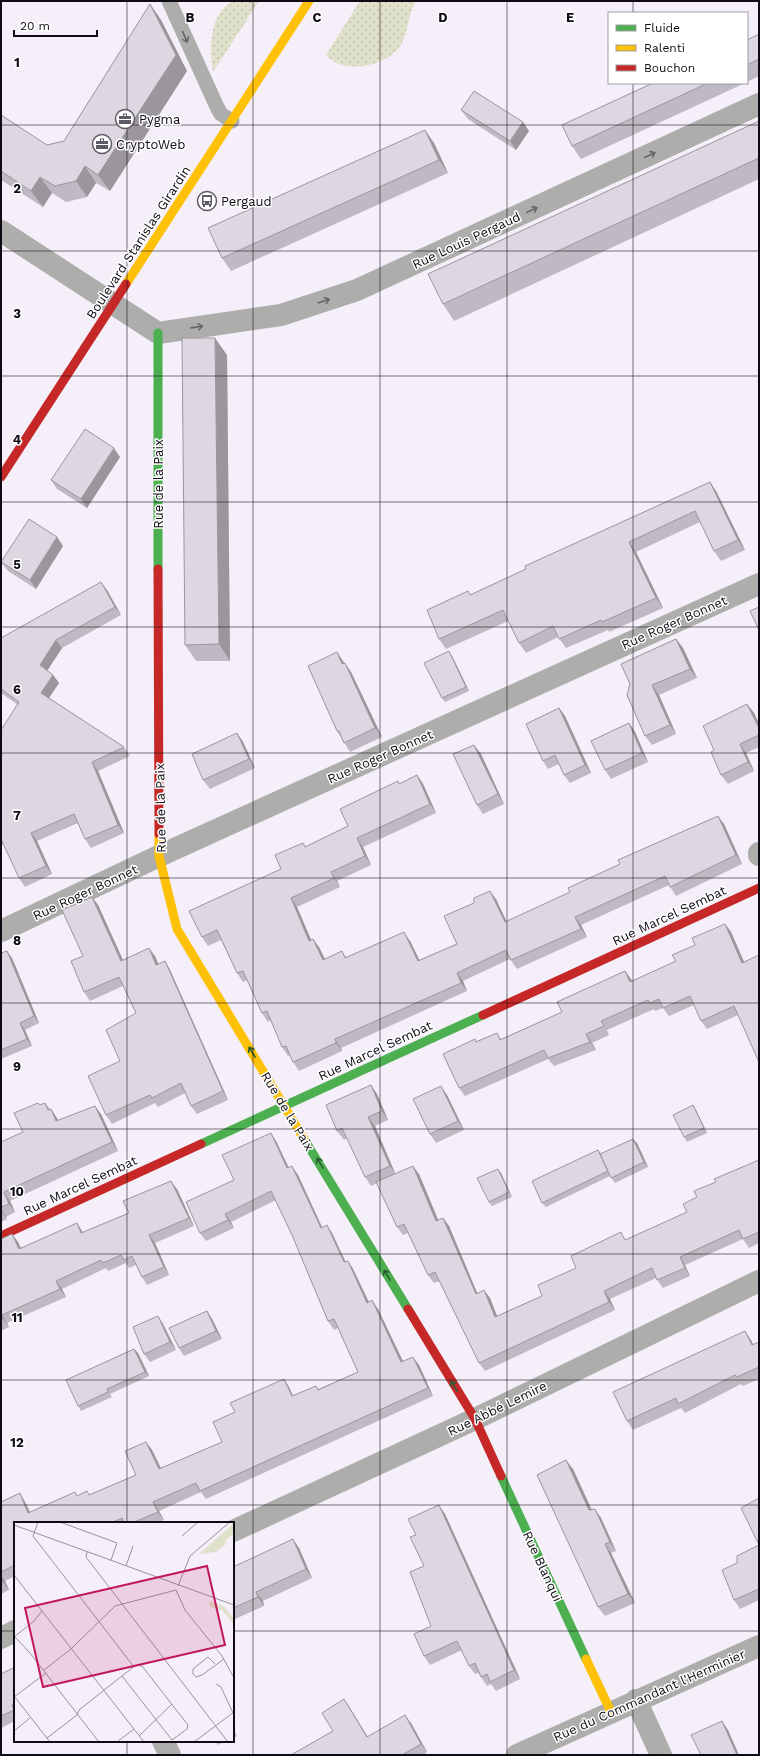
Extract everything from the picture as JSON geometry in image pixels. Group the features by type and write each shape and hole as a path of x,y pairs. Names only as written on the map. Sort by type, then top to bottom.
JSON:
{"street":[{"name":"Boulevard Stanislas Girardin","path":"1,477 309,1"},
{"name":"Rue Louis Pergaud","path":"158,333 281,315 357,290 759,104"},
{"path":"1,231 158,333"},
{"name":"Rue de la Paix","path":"158,333 159,856 177,929 475,1419"},
{"name":"Rue Roger Bonnet","path":"1,931 159,856 759,584"},
{"name":"Rue Marcel Sembat","path":"1,1236 759,888"},
{"name":"Rue Abbé Lemire","path":"234,1531 475,1419 759,1281"},
{"name":"Rue Blanqui","path":"475,1419 611,1712"},
{"path":"1,1638 14,1632"},
{"name":"Rue du Commandant l'Herminier","path":"517,1755 636,1700 759,1646"},
{"path":"636,1700 661,1755"},
{"path":"164,1742 170,1755"}],"lane":[{"path":"169,1 217,107 222,114 232,121"}],"green space":[{"path":"233,1 259,1 213,72 211,53 212,32 219,14"},
{"path":"360,1 416,1 411,11 402,43 396,51 388,58 366,66 344,65 334,61 326,55"}],"building":[{"path":"150,4 176,55 98,175 85,166 76,181 55,186 40,177 31,191 1,171 1,115 47,145 64,141"},
{"path":"759,34 759,59 748,64 748,40"},
{"path":"651,84 706,84 572,146 562,125"},
{"path":"474,91 523,122 510,141 461,110"},
{"path":"759,121 759,158 443,304 428,274"},
{"path":"425,130 439,160 222,258 208,228"},
{"path":"182,338 215,338 219,644 185,645"},
{"path":"85,429 114,448 81,499 51,480"},
{"path":"710,482 738,540 714,551 695,511 629,542 656,598 559,639 553,626 519,643 503,610 439,639 427,610 468,591 470,595 526,569 525,566"},
{"path":"29,519 57,537 30,580 1,562"},
{"path":"101,582 115,607 56,640 40,665 53,675 41,693 124,747 92,762 118,825 85,839 74,814 31,833 46,866 19,878 1,839 1,730 19,702 1,689 1,638"},
{"path":"759,607 759,630 750,611"},
{"path":"676,639 690,669 652,685 670,725 645,736 627,695 630,684 621,664"},
{"path":"449,651 466,687 442,698 424,663"},
{"path":"337,652 342,664 345,663 375,728 344,743 339,731 337,731 308,666"},
{"path":"747,704 759,728 759,735 740,744 748,762 721,775 711,752 714,750 703,726"},
{"path":"559,708 585,765 564,775 555,755 543,761 526,724"},
{"path":"629,723 642,753 605,770 591,741"},
{"path":"237,733 249,759 203,780 192,754"},
{"path":"474,745 498,794 477,805 453,754"},
{"path":"417,775 430,804 357,838 365,856 331,872 334,878 291,898 309,941 313,939 323,960 342,951 345,958 404,932 418,961 457,944 444,916 474,903 474,898 490,891 505,922 570,892 568,888 620,864 618,860 718,816 736,855 670,887 665,876 575,917 581,929 511,960 506,950 457,973 461,983 335,1039 336,1043 293,1062 286,1046 282,1047 267,1011 262,1013 243,971 237,973 217,930 202,937 189,911 281,869 275,855 303,843 305,847 348,826 340,809 398,781 399,784"},
{"path":"92,897 121,961 149,948 156,965 165,961 223,1091 191,1106 181,1083 152,1098 150,1095 106,1115 88,1076 120,1061 106,1030 136,1013 119,977 84,992 71,961 83,956 62,910"},
{"path":"725,924 742,963 759,955 759,1062 734,1006 701,1021 690,996 663,1008 659,999 650,1003 648,1000 601,1021 604,1026 586,1034 590,1042 548,1058 544,1050 459,1088 443,1054 475,1039 476,1042 497,1033 500,1040 562,1012 557,1002 625,971 630,982 676,961 672,955 695,945 692,938"},
{"path":"7,951 34,1016 20,1023 27,1039 1,1050 1,953"},
{"path":"371,1085 382,1111 368,1117 390,1166 365,1177 342,1128 337,1131 326,1105"},
{"path":"441,1086 458,1121 430,1134 413,1099"},
{"path":"38,1103 40,1105 45,1103 48,1110 51,1109 56,1121 95,1106 112,1142 4,1192 9,1204 1,1207 1,1142 23,1132 14,1113"},
{"path":"693,1105 704,1128 684,1137 673,1115"},
{"path":"271,1133 287,1168 292,1166 321,1228 327,1225 344,1262 348,1261 367,1303 372,1300 401,1362 413,1357 428,1388 200,1491 196,1483 153,1502 158,1512 134,1522 124,1522 122,1518 113,1522 14,1522 14,1566 1,1572 1,1502 20,1493 28,1513 75,1492 77,1496 87,1491 89,1495 136,1475 125,1451 146,1442 159,1469 222,1442 213,1422 235,1412 230,1403 284,1379 292,1396 316,1386 318,1390 358,1372 334,1319 328,1321 292,1235 271,1191 225,1214 228,1220 200,1233 186,1202 234,1180 222,1155"},
{"path":"633,1139 644,1162 611,1178 600,1154"},
{"path":"598,1150 608,1171 542,1203 532,1181"},
{"path":"759,1160 759,1232 743,1239 739,1230 680,1257 685,1268 657,1280 652,1268 604,1291 609,1302 479,1363 435,1272 428,1275 404,1224 397,1227 376,1182 413,1166 436,1221 443,1218 476,1294 484,1290 495,1317 542,1296 538,1285 576,1268 571,1256 621,1232 625,1240 687,1212 683,1204 697,1197 694,1191 716,1182 714,1179"},
{"path":"498,1169 509,1192 489,1202 477,1178"},
{"path":"171,1181 189,1218 149,1235 164,1267 142,1277 132,1256 124,1260 121,1255 103,1263 101,1260 56,1281 60,1289 2,1315 3,1319 1,1320 1,1239 12,1234 19,1249 77,1223 81,1233 129,1213 123,1201"},
{"path":"207,1311 216,1331 179,1348 169,1328"},
{"path":"158,1316 170,1342 144,1354 133,1327"},
{"path":"745,1331 752,1345 759,1342 759,1367 737,1377 735,1375 678,1404 676,1398 627,1421 613,1392"},
{"path":"134,1349 145,1372 107,1389 108,1392 78,1406 66,1380"},
{"path":"566,1460 589,1510 595,1509 610,1542 605,1544 628,1594 598,1607 537,1475"},
{"path":"759,1498 759,1545 741,1508"},
{"path":"439,1505 514,1670 490,1682 487,1674 481,1677 475,1663 469,1666 457,1641 424,1656 414,1634 431,1626 410,1572 424,1566 410,1537 416,1535 408,1519"},
{"path":"293,1539 306,1569 256,1592 258,1597 234,1608 234,1567"},
{"path":"759,1545 759,1589 734,1600 722,1570 737,1563 737,1556"},
{"path":"14,1668 14,1704 12,1705 14,1710 1,1716 1,1674"},
{"path":"344,1699 367,1737 405,1715 421,1744 402,1755 291,1755 333,1731 322,1713"},
{"path":"722,1721 737,1755 701,1755 691,1735"}],"traffic: fast":[{"path":"158,333 158,569"},
{"path":"201,1144 483,1015"},
{"path":"304,1139 408,1309"},
{"path":"501,1476 586,1659"}],"traffic: slow":[{"path":"126,284 309,1"},
{"path":"159,834 159,856 177,929 304,1139"},
{"path":"586,1659 611,1712"}],"traffic: jam":[{"path":"1,477 126,284"},
{"path":"158,569 159,834"},
{"path":"483,1015 759,888"},
{"path":"1,1236 201,1144"},
{"path":"408,1309 475,1419 501,1476"}],"place":[{"name":"Pygma","path":"125,119"},
{"name":"CryptoWeb","path":"102,144"},
{"name":"Pergaud","path":"207,201"}]}
